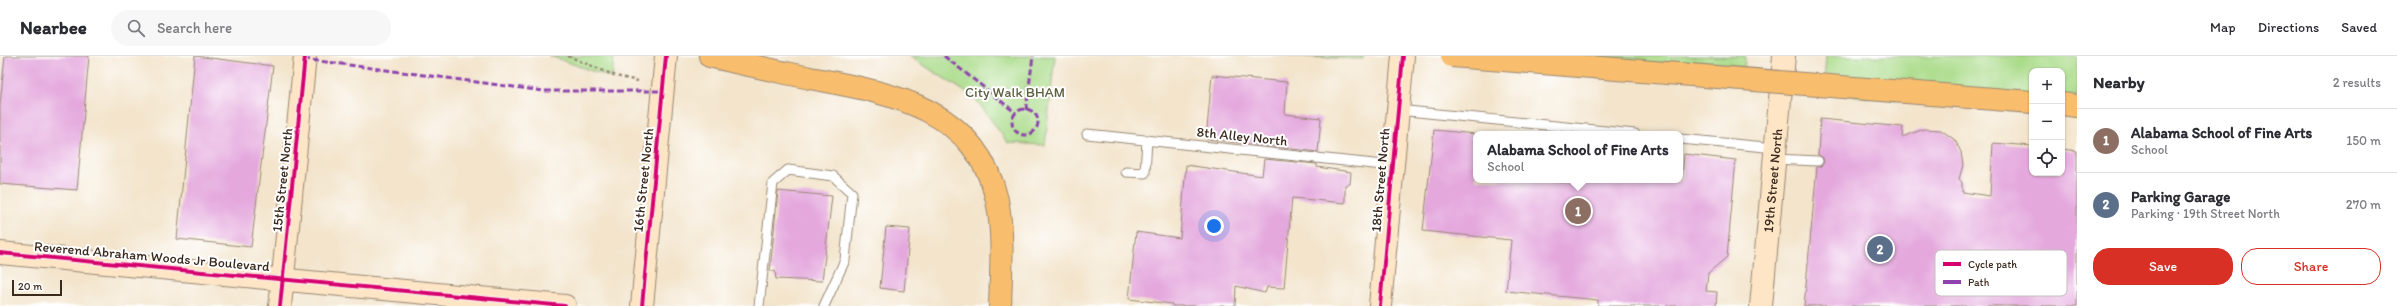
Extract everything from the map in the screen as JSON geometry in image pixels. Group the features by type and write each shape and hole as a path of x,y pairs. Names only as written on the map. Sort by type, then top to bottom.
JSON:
{"highway":[{"path":"712,56 869,89 924,107 951,124 975,149 989,176 997,200 1001,227 1000,306"},
{"path":"1452,56 2029,102"},
{"path":"2065,104 2077,106"}],"main road":[{"name":"15th Street North","path":"280,306 305,56"},
{"name":"16th Street North","path":"642,306 666,56"},
{"name":"18th Street North","path":"1380,306 1403,56"},
{"name":"19th Street North","path":"1761,306 1784,56"},
{"name":"Reverend Abraham Woods Jr Boulevard","path":"0,253 566,306"}],"lane":[{"path":"1398,110 1605,131"},
{"name":"8th Alley North","path":"1087,134 1393,166"},
{"path":"1683,139 1818,161"},
{"path":"1126,172 1145,173 1147,140"},
{"path":"759,306 773,183 788,170 833,176 852,193 845,260 824,306"}],"path":[{"path":"567,56 616,76 638,81"}],"green space":[{"path":"550,56 614,56 612,78"},
{"name":"City Walk BHAM","path":"909,56 1055,56 1045,145 1008,143 975,98"},
{"path":"1289,56 1363,56 1363,59"},
{"path":"1445,56 1745,56 1743,82"},
{"path":"1826,56 2077,56 2077,116 2065,115 2065,68 2029,68 2029,112 1823,93"}],"building":[{"path":"5,56 89,56 77,190 0,184 0,105"},
{"path":"195,56 273,66 251,247 177,239"},
{"path":"1212,75 1287,82 1285,114 1321,118 1318,152 1206,139"},
{"path":"1820,119 1903,127 1902,137 1924,129 1941,130 1955,140 1961,152 1963,165 1959,179 1962,182 1962,192 1990,196 1993,143 2029,146 2029,176 2065,176 2065,149 2077,151 2077,306 1804,306 1817,167 1821,166 1824,162 1823,158 1818,155"},
{"path":"1434,130 1473,134 1473,183 1683,183 1684,154 1736,160 1727,257 1708,273 1706,291 1717,292 1716,306 1598,306 1598,300 1506,291 1511,240 1423,231"},
{"path":"1264,159 1317,164 1317,167 1351,172 1350,184 1345,185 1345,203 1292,198 1284,288 1267,287 1265,293 1236,286 1235,306 1172,306 1172,304 1129,299 1136,232 1180,238 1186,165 1262,176"},
{"path":"778,191 832,196 822,281 776,279 775,271 770,271"},
{"path":"886,227 910,229 904,291 880,288"}],"marked path":[{"path":"944,56 1016,113"},
{"path":"1026,110 1033,56"},
{"path":"304,59 544,91 663,91"},
{"path":"1025,109 1034,113 1038,122 1034,131 1025,135 1016,131 1012,122 1016,113 1025,109"}],"cycle path":[{"path":"280,306 305,56"},
{"path":"642,306 666,56"},
{"path":"1380,306 1403,56"},
{"path":"0,253 565,306"}],"place":[{"name":"Alabama School of Fine Arts","path":"1578,211"},
{"name":"Parking Garage","path":"1880,249"}]}
